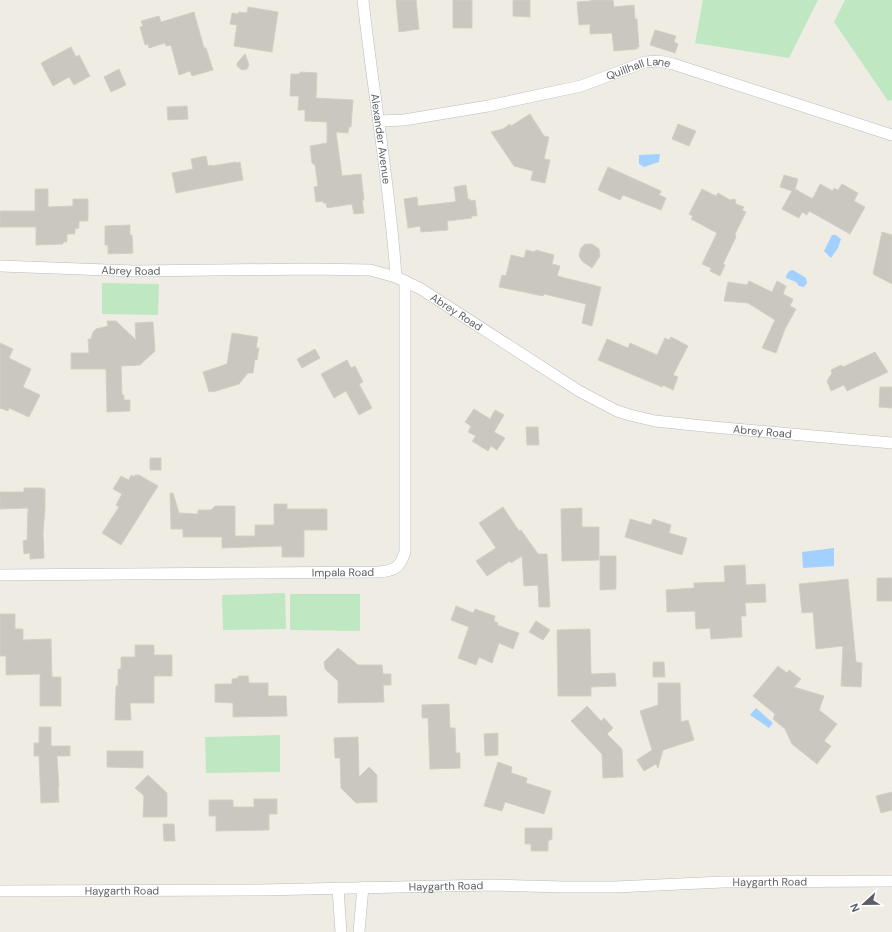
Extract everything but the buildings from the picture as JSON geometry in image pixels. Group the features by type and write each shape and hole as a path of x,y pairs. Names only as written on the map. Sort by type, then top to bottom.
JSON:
{"street":[{"name":"Alexander Avenue","path":"363,0 369,60 401,279"},
{"name":"Quillhall Lane","path":"379,121 415,118 488,106 581,86 637,64 652,61 673,64 892,135"},
{"name":"Abrey Road","path":"0,266 134,271 309,269 370,270 401,279 437,298 579,391 617,411 655,421 892,443"},
{"name":"Impala Road","path":"0,575 387,572 396,568 401,563 406,552 401,279"},
{"name":"Haygarth Road","path":"0,891 252,890 492,885 608,887 723,882 892,881"},
{"path":"359,932 363,887"},
{"path":"338,888 341,932"}],"green space":[{"path":"703,0 818,0 789,58 695,43"},
{"path":"845,0 892,0 892,100 888,101 834,22"},
{"path":"102,283 159,284 158,315 102,314"},
{"path":"285,593 286,629 223,630 222,595"},
{"path":"290,594 360,594 360,631 290,630"},
{"path":"280,735 280,772 206,773 205,737"}],"water":[{"path":"660,154 659,162 644,167 639,164 639,155"},
{"path":"832,235 836,235 841,239 838,248 831,258 824,251"},
{"path":"793,270 806,278 807,283 804,287 799,286 796,282 786,278 789,271"},
{"path":"834,548 834,566 803,568 802,552"},
{"path":"756,708 773,723 769,728 750,715"}]}
